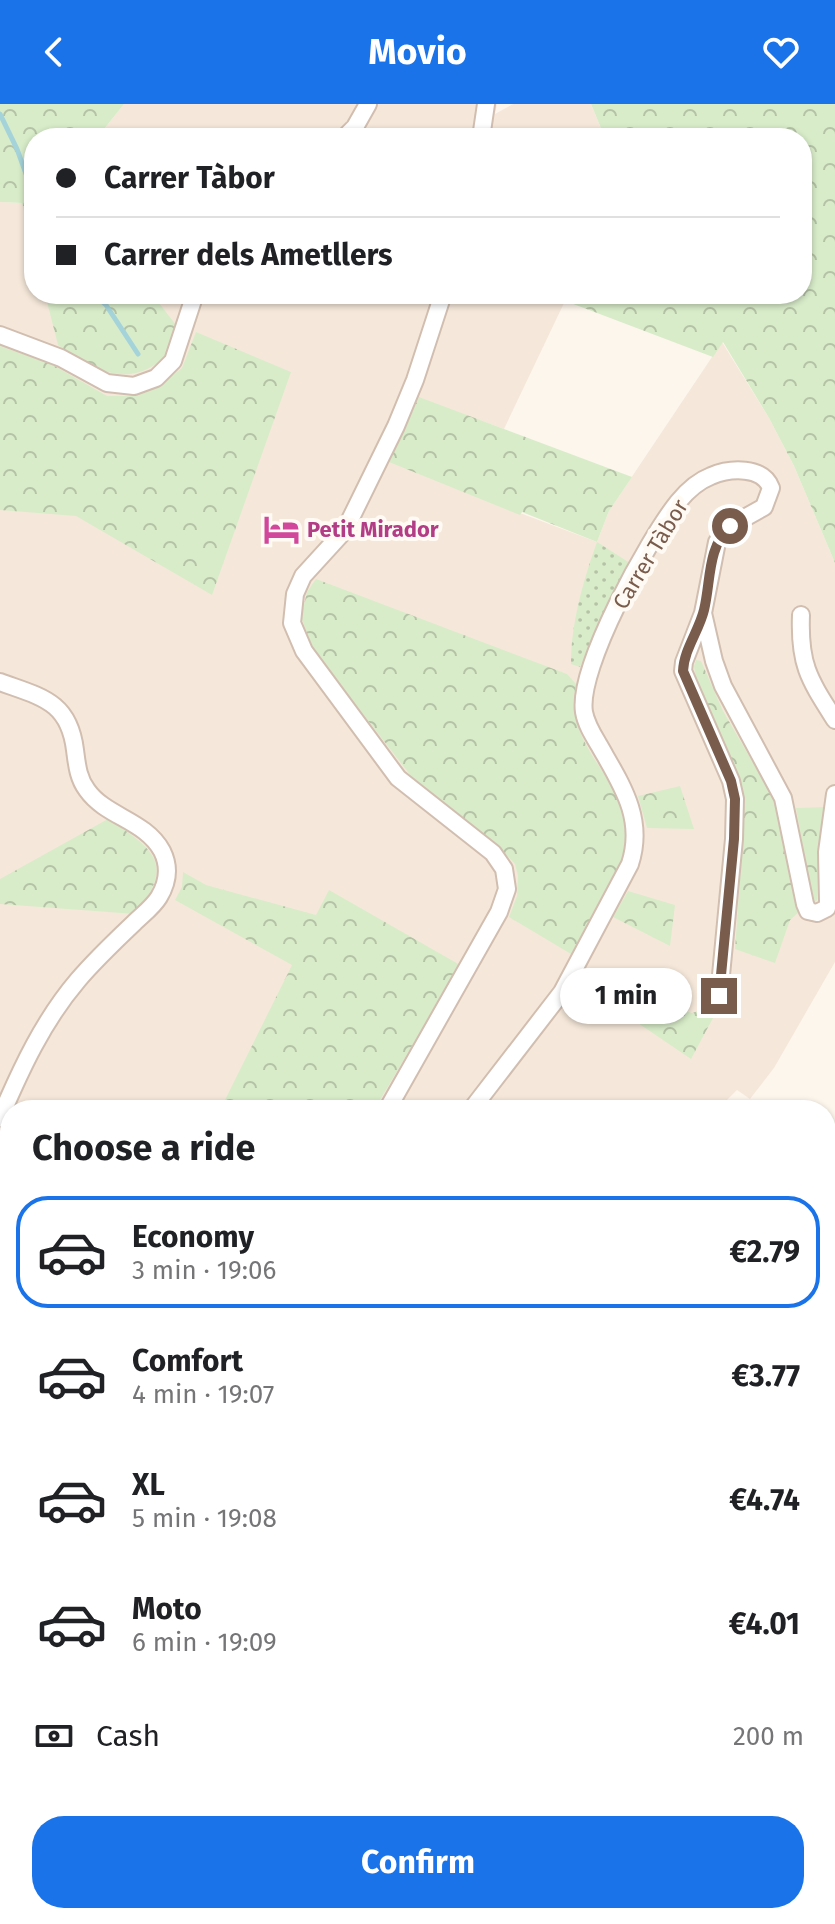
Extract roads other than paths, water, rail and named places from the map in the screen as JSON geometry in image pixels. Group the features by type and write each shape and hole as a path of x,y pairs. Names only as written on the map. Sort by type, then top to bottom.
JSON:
{"street":[{"path":"354,128 368,104"},
{"path":"482,128 486,104"},
{"path":"0,335 61,358 107,383 134,386 156,378 173,361 192,304"},
{"path":"393,1100 499,912 507,889 504,869 493,853 422,799 384,761 304,651 292,623 292,610 303,576 345,530 364,495 408,399 440,304"},
{"name":"Carrer Tàbor","path":"478,1100 562,992 633,855 636,842 633,810 618,776 592,732 584,710 586,681 599,644 631,580 669,515 686,493 711,476 739,471 756,472 768,480 771,488 764,507 730,526 717,542 703,613 723,686 783,798 805,904 808,911 813,913 823,912 828,902 827,852 835,794"},
{"path":"703,613 683,671 731,781 735,799 732,870 719,996"},
{"path":"801,615 803,664 835,720"},
{"path":"0,682 41,698 61,710 73,733 79,776 88,792 102,805 147,832 162,852 169,877 157,901 87,971 52,1015 31,1050 8,1100"}],"waterway":[{"path":"0,114 24,168"},
{"path":"105,304 138,354"}],"place":[{"name":"Petit Mirador","path":"281,529"}]}
